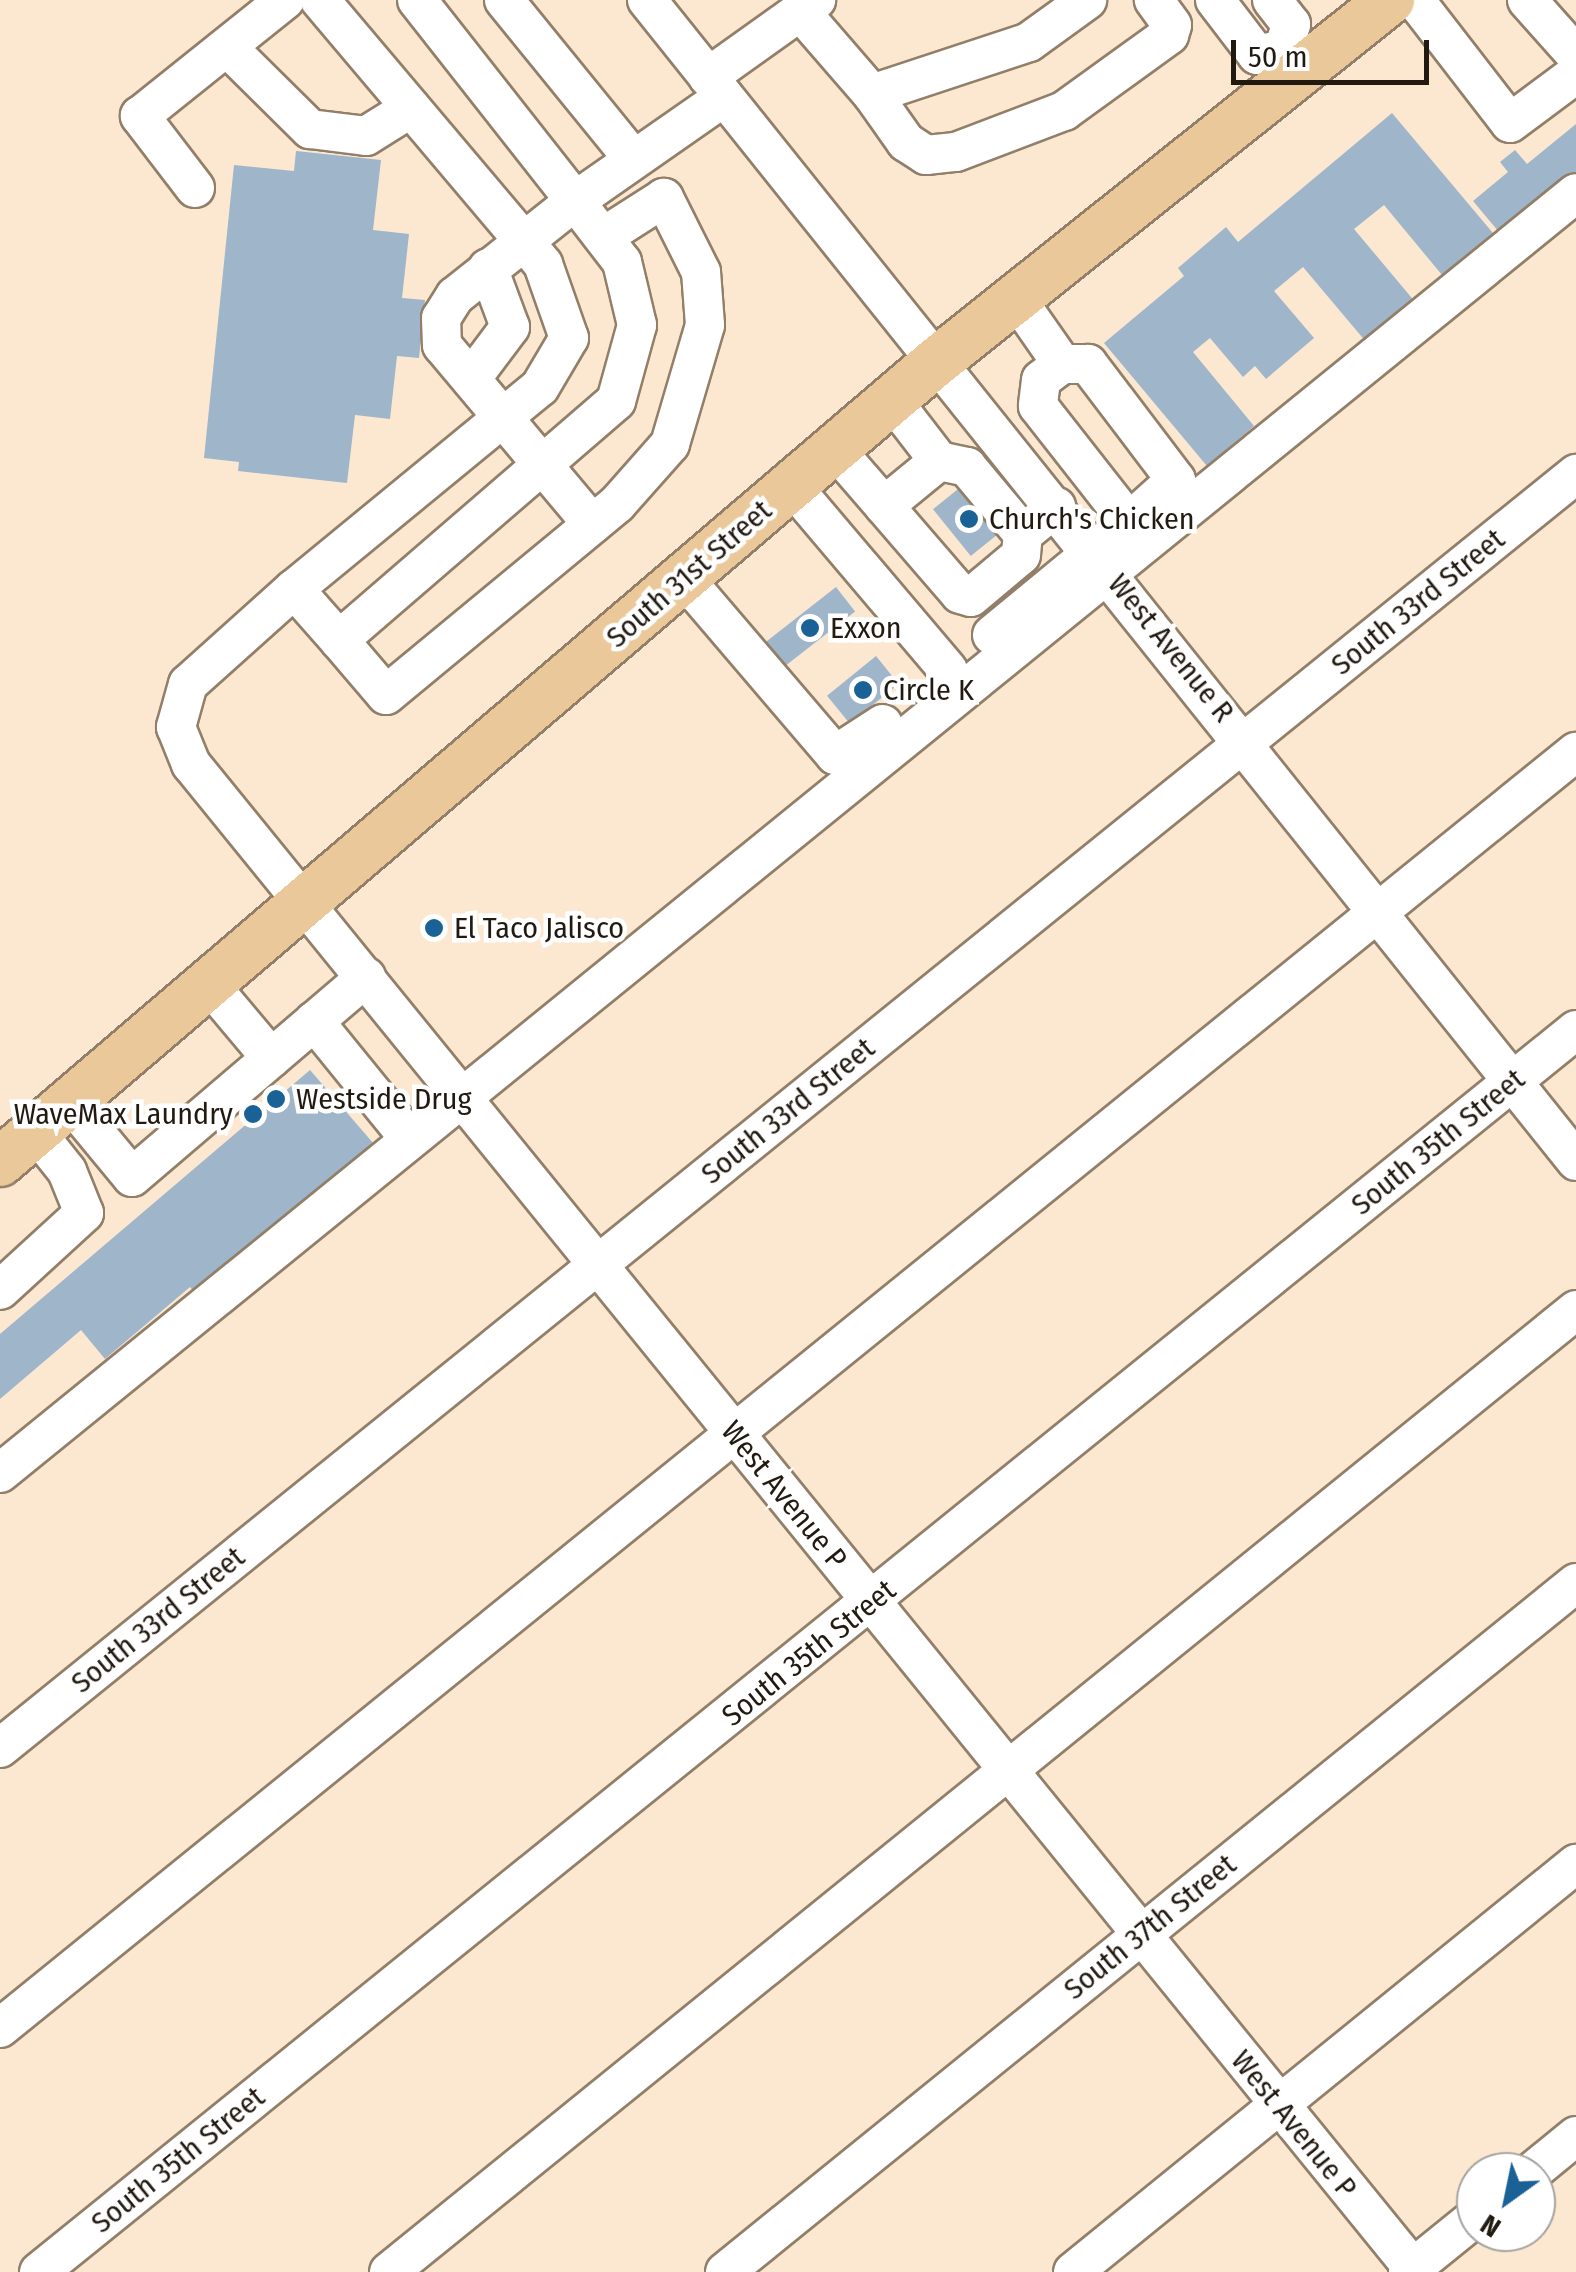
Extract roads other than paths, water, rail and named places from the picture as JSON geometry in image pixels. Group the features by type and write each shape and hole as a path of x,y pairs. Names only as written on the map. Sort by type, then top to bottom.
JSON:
{"main road":[{"name":"South 31st Street","path":"0,1162 1294,59 1390,0"}],"street":[{"path":"195,188 140,116 285,0"},
{"name":"West Avenue P","path":"320,0 523,241 560,294 569,338 554,372 188,684 176,728 191,764 1412,2271"},
{"path":"339,640 616,401 637,325 622,262 416,0"},
{"path":"504,0 634,159"},
{"name":"West Avenue R","path":"647,0 1246,742 1576,1161"},
{"path":"872,94 1029,42 1087,0"},
{"path":"592,524 442,344 441,318 488,268 634,159 808,6 906,142 926,156 956,152 1064,112 1170,36 1172,25 1154,0"},
{"path":"1215,0 1257,54 1294,59 1291,24 1272,0"},
{"path":"1414,0 1510,124 1576,74"},
{"path":"1527,0 1576,55"},
{"path":"227,47 310,130 366,136 411,108"},
{"path":"0,1473 463,1097 1102,563 1576,193"},
{"path":"294,590 386,695 592,524 670,444 705,325 701,272 664,198 603,237"},
{"path":"472,379 510,327 488,268"},
{"path":"1016,298 1062,364"},
{"path":"684,578 835,755 948,670 1102,563 1128,522 1176,480 1088,364 1062,364 1041,380 1038,406 1128,522"},
{"path":"835,449 960,594 971,597 1021,555 1023,534 968,466 940,462 892,400"},
{"path":"884,506 940,462"},
{"name":"South 33rd Street","path":"0,1748 1576,474"},
{"path":"792,486 948,670"},
{"path":"1023,534 1056,507"},
{"path":"0,2028 736,1436 1576,752"},
{"path":"53,1117 132,1177 366,977"},
{"path":"209,984 270,1058"},
{"path":"314,1021 410,1140"},
{"name":"South 35th Street","path":"39,2272 1576,1030"},
{"path":"0,1290 84,1214 67,1172 53,1117"},
{"path":"389,2272 1009,1774 1576,1310"},
{"name":"South 37th Street","path":"725,2272 1576,1583"},
{"path":"1074,2272 1576,1864"},
{"path":"1556,2152 1576,2136"},
{"path":"1412,2271 1456,2234"}],"place":[{"name":"Church's Chicken","path":"969,519"},
{"name":"Exxon","path":"810,628"},
{"name":"Circle K","path":"863,690"},
{"name":"El Taco Jalisco","path":"434,928"},
{"name":"Westside Drug","path":"276,1099"},
{"name":"WaveMax Laundry","path":"253,1114"}]}
